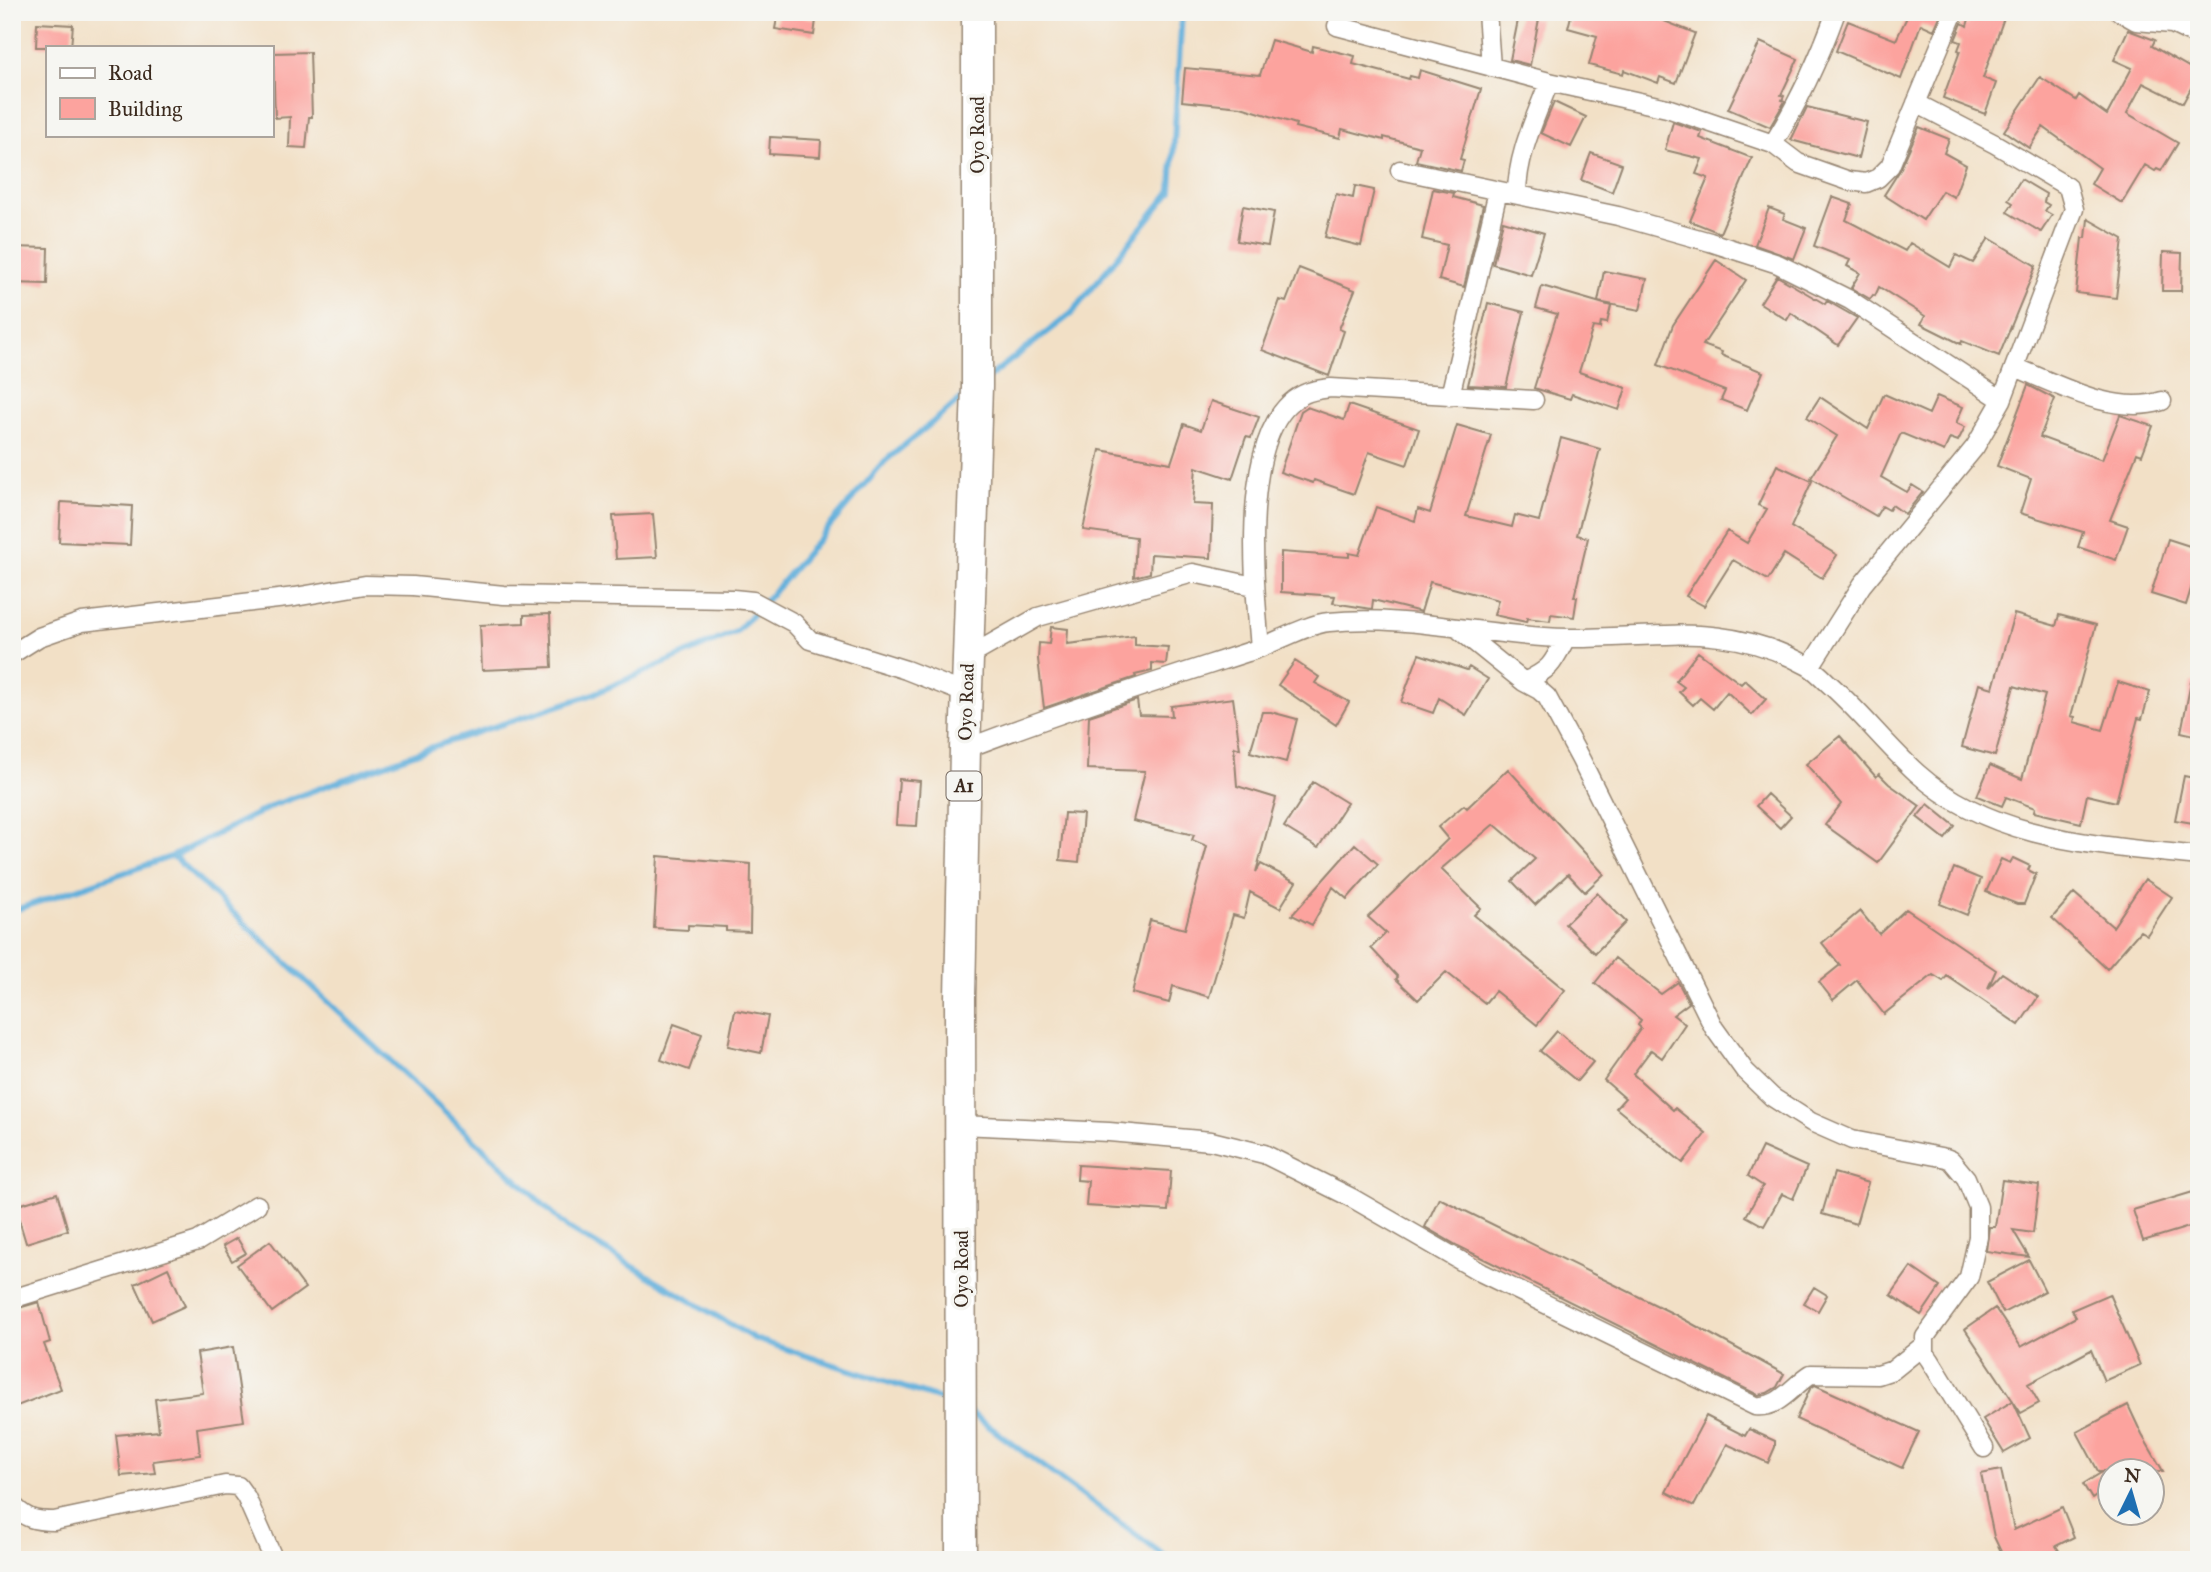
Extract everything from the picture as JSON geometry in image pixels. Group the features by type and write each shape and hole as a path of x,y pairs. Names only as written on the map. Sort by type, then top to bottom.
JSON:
{"highway":[{"name":"Oyo Road","path":"961,1560 960,998 977,387 977,12"}],"street":[{"path":"1488,12 1491,67"},
{"path":"1773,144 1796,106 1836,12"},
{"path":"1337,26 1549,82 1667,108 1773,144 1798,163 1829,175 1866,183 1878,178 1890,166 1954,12"},
{"path":"2120,12 2136,21 2172,24 2199,37"},
{"path":"1517,194 1517,176 1524,148 1549,82"},
{"path":"1810,667 1862,585 1975,447 2002,400 2074,209 2068,187 1995,144 1916,103"},
{"path":"1400,170 1618,216 1778,264 1850,300 2002,400"},
{"path":"1450,396 1498,191"},
{"path":"2015,367 2100,400 2145,406 2162,401"},
{"path":"1260,648 1254,586 1253,517 1261,466 1269,438 1282,412 1304,394 1331,388 1534,400"},
{"path":"968,657 1038,617 1193,573 1254,586"},
{"path":"12,654 38,637 82,622 295,597 365,585 413,586 505,595 733,599 753,601 794,623 810,640 906,670 967,694"},
{"path":"965,749 1044,718 1260,648 1324,622 1377,621 1566,638 1675,634 1724,636 1755,642 1810,667 1839,692 1917,773 1953,802 1994,820 2058,839 2199,856"},
{"path":"1456,627 1524,682 1547,697 1714,1028 1745,1071 1772,1097 1811,1122 1852,1140 1946,1158 1951,1160 1966,1178 1978,1207 1978,1237 1969,1277 1925,1337 1924,1345 1930,1360 1984,1448"},
{"path":"1524,682 1553,664 1566,638"},
{"path":"961,1125 1108,1132 1210,1141 1264,1154 1352,1198 1482,1273 1755,1406 1774,1405 1811,1374 1878,1376 1893,1370 1924,1345"},
{"path":"12,1299 198,1241 257,1205"},
{"path":"12,1504 21,1514 36,1521 54,1521 226,1485 238,1486 246,1497 274,1560"}],"building":[{"path":"1572,12 1641,12 1695,33 1676,83 1660,77 1658,83 1624,70 1623,74 1589,65 1597,36 1568,28"},
{"path":"1896,12 1941,14 1934,30 1921,24 1901,79 1836,51 1848,21 1896,40 1907,17"},
{"path":"1971,12 2006,12 1983,78 1996,83 1985,114 1943,98 1960,51 1961,42 1955,40 1962,23 1967,26"},
{"path":"778,13 816,20 814,35 775,29"},
{"path":"1519,15 1539,19 1530,65 1510,60"},
{"path":"37,23 73,25 71,46 36,47"},
{"path":"2128,30 2155,40 2152,46 2199,73 2183,103 2143,83 2127,113 2178,143 2161,171 2155,171 2145,165 2122,203 2091,184 2100,168 2043,127 2029,148 2004,131 2040,77 2076,100 2079,95 2107,115 2132,68 2114,60"},
{"path":"1271,40 1312,52 1313,46 1355,56 1353,64 1409,79 1410,76 1418,78 1420,70 1481,89 1460,159 1464,160 1461,171 1416,161 1420,147 1384,137 1384,140 1342,129 1340,138 1295,127 1296,124 1241,107 1182,101 1185,68 1260,75"},
{"path":"1760,42 1798,59 1781,95 1785,101 1770,127 1728,109"},
{"path":"310,52 312,117 309,117 306,148 289,147 290,117 275,118 273,53"},
{"path":"1554,102 1586,117 1571,147 1541,133"},
{"path":"1807,107 1867,122 1858,158 1791,140"},
{"path":"1673,122 1702,132 1700,138 1752,158 1720,233 1690,221 1708,178 1696,174 1702,159 1665,150"},
{"path":"1919,127 1949,139 1944,153 1966,165 1954,197 1942,191 1923,220 1884,195 1900,170"},
{"path":"770,137 821,140 820,157 769,154"},
{"path":"1591,153 1622,164 1612,192 1581,180"},
{"path":"2021,179 2046,194 2044,202 2049,205 2045,211 2052,215 2041,232 2007,212 2013,203 2008,200"},
{"path":"1355,186 1374,190 1361,246 1325,237 1336,194 1353,198"},
{"path":"1433,189 1454,193 1453,197 1483,205 1464,287 1439,280 1447,245 1422,239"},
{"path":"1832,197 1852,204 1846,220 1905,251 1910,243 1950,267 1956,255 1973,263 1989,238 2036,266 1999,356 1962,341 1961,344 1921,324 1925,316 1879,287 1875,296 1870,299 1851,288 1860,273 1847,266 1850,260 1814,246"},
{"path":"1243,206 1274,212 1268,246 1237,241"},
{"path":"1769,208 1785,214 1783,219 1806,228 1794,259 1755,245"},
{"path":"2088,219 2123,239 2116,298 2076,293 2082,238 2086,238"},
{"path":"1503,221 1544,233 1531,275 1493,264"},
{"path":"12,247 48,248 47,284 12,283"},
{"path":"2163,252 2182,253 2181,291 2162,291"},
{"path":"1716,260 1746,280 1703,345 1763,372 1747,410 1721,400 1725,391 1658,365 1673,325"},
{"path":"1299,268 1355,290 1339,329 1344,331 1329,376 1262,350 1280,300 1286,302"},
{"path":"1604,271 1647,279 1640,310 1598,302"},
{"path":"1777,276 1825,304 1827,301 1857,318 1838,345 1791,313 1787,320 1760,303"},
{"path":"1542,286 1611,306 1607,323 1601,322 1600,328 1593,327 1579,372 1626,388 1619,410 1572,394 1570,399 1534,388 1557,314 1536,308"},
{"path":"1488,303 1524,312 1506,387 1468,385"},
{"path":"2028,385 2055,399 2040,437 2102,460 2120,415 2153,426 2142,455 2137,453 2110,520 2128,526 2116,560 2078,547 2083,532 2020,513 2031,479 1997,466"},
{"path":"1884,394 1929,414 1937,396 1963,407 1956,423 1965,427 1958,441 1950,438 1944,451 1901,433 1881,477 1907,492 1912,485 1923,492 1905,514 1892,505 1889,510 1882,506 1876,516 1811,478 1837,436 1807,417 1820,397 1868,429"},
{"path":"1211,401 1259,417 1251,438 1246,437 1232,479 1196,467 1193,504 1213,505 1211,558 1151,554 1150,573 1134,577 1136,537 1083,530 1100,450 1171,463 1184,424 1201,430"},
{"path":"1349,405 1419,429 1407,465 1369,452 1354,494 1280,472 1301,411 1307,407 1344,420"},
{"path":"1457,425 1491,435 1466,516 1512,527 1515,515 1539,521 1561,438 1600,449 1577,535 1588,538 1574,597 1577,597 1574,617 1551,614 1550,621 1527,618 1526,622 1494,615 1498,600 1430,582 1421,612 1373,600 1372,609 1333,603 1335,596 1281,592 1281,552 1349,557 1349,553 1359,555 1376,507 1415,521 1418,509 1430,513"},
{"path":"1777,465 1812,481 1791,527 1837,555 1822,578 1784,554 1768,580 1733,560 1704,606 1686,596 1727,531 1747,543 1767,509 1758,505"},
{"path":"61,502 132,506 130,545 59,542"},
{"path":"653,514 657,557 616,559 613,516"},
{"path":"2168,539 2199,549 2199,563 2186,605 2151,594"},
{"path":"550,614 552,667 482,670 480,625 524,623 524,615"},
{"path":"2014,614 2056,626 2059,615 2096,625 2071,716 2075,717 2074,722 2103,730 2118,682 2150,692 2142,719 2138,718 2116,802 2087,795 2081,823 2034,812 2035,808 2006,797 2002,806 1977,796 1990,765 2022,779 2045,695 2014,686 1995,756 1962,747 1979,684 1993,688"},
{"path":"1051,627 1068,629 1067,644 1135,636 1135,645 1168,647 1166,664 1152,663 1152,671 1044,708 1038,659 1039,643 1049,644"},
{"path":"1698,652 1741,684 1745,680 1766,699 1752,715 1727,692 1713,709 1700,698 1693,705 1679,692 1684,687 1676,681"},
{"path":"1419,654 1467,670 1469,667 1488,679 1466,715 1439,698 1433,713 1401,702"},
{"path":"1295,661 1319,677 1315,683 1349,702 1336,725 1278,685"},
{"path":"2191,682 2199,683 2199,736 2181,732"},
{"path":"1233,698 1240,749 1234,747 1237,786 1276,798 1256,872 1261,864 1296,882 1280,908 1250,892 1244,918 1233,915 1209,997 1173,986 1169,1003 1132,993 1150,920 1185,929 1207,846 1192,840 1194,835 1133,821 1145,771 1087,769 1089,716 1137,700 1139,715 1172,716 1171,706"},
{"path":"1262,712 1297,719 1286,762 1250,752"},
{"path":"1840,736 1876,777 1879,774 1920,806 1878,863 1825,825 1841,804 1806,764"},
{"path":"1508,769 1604,874 1585,892 1568,874 1535,905 1512,881 1535,859 1494,824 1441,869 1481,908 1474,915 1565,990 1537,1025 1495,991 1485,1003 1446,972 1418,1000 1396,979 1398,977 1371,948 1386,933 1368,917 1448,839 1438,827 1464,805 1467,808"},
{"path":"2184,776 2199,779 2199,824 2175,820"},
{"path":"899,779 920,781 917,826 896,825"},
{"path":"1313,782 1347,803 1318,848 1284,827"},
{"path":"1767,794 1791,816 1780,828 1756,806"},
{"path":"1928,804 1955,826 1945,839 1917,817"},
{"path":"1064,813 1083,814 1079,862 1060,860"},
{"path":"1355,844 1378,864 1347,899 1333,887 1312,925 1292,915"},
{"path":"658,856 751,864 750,932 726,931 726,927 688,925 688,930 654,928"},
{"path":"2013,858 2030,866 2028,870 2036,874 2024,904 2017,904 1986,892 2001,859 2010,863"},
{"path":"1954,868 1981,879 1967,915 1940,904"},
{"path":"2145,879 2172,897 2147,935 2140,931 2107,969 2052,918 2074,893 2113,927"},
{"path":"1597,893 1626,922 1595,953 1565,924"},
{"path":"1906,909 1996,970 1988,988 2002,973 2038,997 2019,1025 1947,976 1943,981 1933,975 1884,1014 1857,980 1833,1000 1819,982 1840,965 1822,943 1860,911 1879,934"},
{"path":"1615,958 1661,994 1678,982 1689,1003 1673,1015 1685,1024 1662,1058 1651,1050 1633,1074 1673,1110 1675,1108 1706,1133 1683,1163 1616,1108 1625,1098 1604,1080 1641,1028 1638,1025 1641,1020 1595,983"},
{"path":"735,1010 768,1016 761,1053 728,1046"},
{"path":"674,1024 702,1034 689,1070 661,1060"},
{"path":"1557,1031 1593,1062 1577,1081 1540,1051"},
{"path":"1762,1147 1807,1167 1793,1199 1782,1194 1764,1226 1746,1216 1763,1186 1748,1176"},
{"path":"1078,1165 1171,1171 1168,1211 1086,1206 1088,1181 1077,1180"},
{"path":"1834,1173 1868,1183 1856,1224 1822,1214"},
{"path":"2002,1180 2039,1185 2033,1233 2013,1230 2029,1257 1986,1251 1989,1227 1995,1227"},
{"path":"2193,1192 2199,1211 2199,1224 2143,1241 2133,1210"},
{"path":"57,1193 68,1230 26,1243 15,1206"},
{"path":"1439,1198 1674,1314 1784,1374 1777,1387 1758,1395 1458,1246 1425,1227"},
{"path":"237,1238 246,1253 232,1261 223,1246"},
{"path":"270,1241 305,1288 272,1312 237,1265"},
{"path":"2029,1260 2045,1291 2003,1313 1987,1282"},
{"path":"1911,1267 1940,1287 1921,1315 1891,1295"},
{"path":"168,1268 185,1306 152,1321 135,1284"},
{"path":"1814,1287 1827,1295 1818,1311 1804,1303"},
{"path":"2109,1294 2140,1365 2104,1381 2091,1350 2028,1384 2039,1403 2021,1413 1965,1329 1995,1308 2021,1347 2076,1317 2072,1310"},
{"path":"39,1302 50,1342 44,1344 61,1389 17,1406 12,1393 12,1310"},
{"path":"233,1347 244,1421 197,1428 200,1455 153,1461 155,1473 121,1476 116,1435 159,1431 155,1399 203,1393 197,1353"},
{"path":"1815,1385 1919,1432 1902,1468 1796,1419 1810,1389"},
{"path":"2013,1401 2030,1438 2004,1453 1983,1419"},
{"path":"2128,1405 2154,1456 2096,1456 2096,1467 2077,1432"},
{"path":"1706,1416 1745,1436 1749,1429 1775,1441 1775,1447 1768,1463 1727,1444 1694,1506 1666,1492"},
{"path":"2001,1470 2014,1530 2062,1507 2074,1537 2056,1546 2065,1560 2005,1560 1994,1537 1981,1474"},
{"path":"2096,1476 2096,1496 2092,1499 2083,1484"}],"waterway":[{"path":"985,380 1071,314 1171,191 1182,12"},
{"path":"12,911 173,856 274,805 438,745 591,695 736,632 778,587 885,461 966,395"},
{"path":"173,856 568,1228 755,1339 952,1403"},
{"path":"971,1413 1170,1560"}]}
